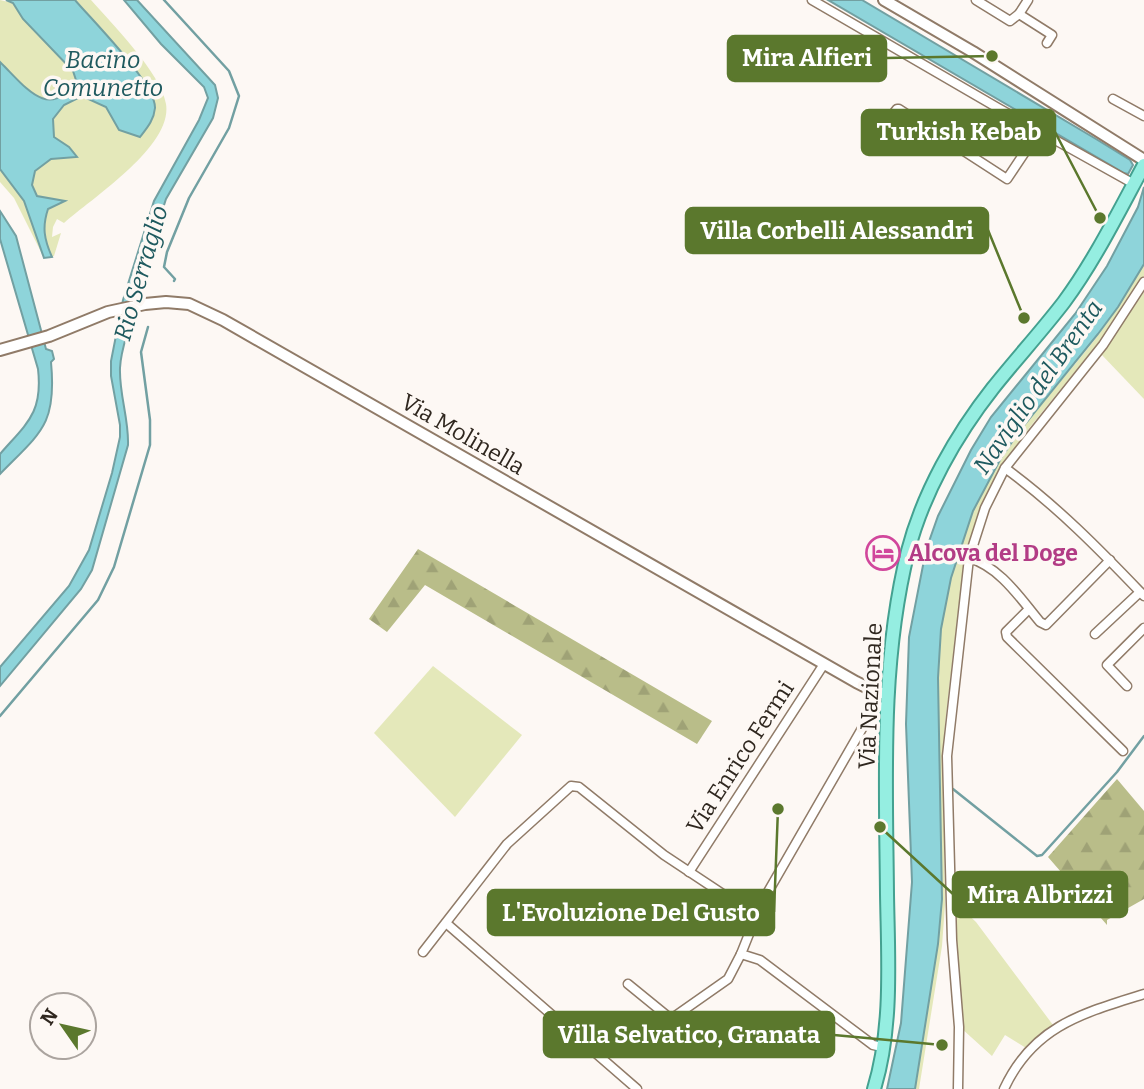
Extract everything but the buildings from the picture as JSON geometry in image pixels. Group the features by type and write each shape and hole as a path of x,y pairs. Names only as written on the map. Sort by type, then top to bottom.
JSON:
{"main road":[{"name":"Via Nazionale","path":"874,1089 879,1071 888,993 882,700 902,575 916,525 956,442 980,405 1072,290 1144,164"}],"street":[{"path":"811,0 1134,183"},
{"path":"884,0 973,52 1144,164"},
{"path":"976,0 1007,20 1012,20 1019,14 1028,0"},
{"path":"1019,14 1052,35 1047,43"},
{"path":"1113,99 1144,116"},
{"path":"876,136 899,109 1007,179 1039,131"},
{"path":"958,1089 959,1027 952,940 947,756 969,558 985,508 1005,468 1102,345 1144,282"},
{"name":"Via Molinella","path":"0,350 49,336 108,312 145,304 181,302 206,311 824,664 882,700"},
{"path":"1005,468 1060,513 1142,594 1095,634"},
{"path":"969,558 984,562 997,573 1043,624 1050,622 1110,560"},
{"path":"1029,609 1006,632 1007,637 1123,751"},
{"path":"1127,686 1107,665 1144,628"},
{"name":"Via Enrico Fermi","path":"689,872 824,664"},
{"path":"628,984 671,1019 728,979 756,916 882,700"},
{"path":"423,952 507,845 571,786 579,787 689,872 756,916"},
{"path":"446,923 637,1089"},
{"path":"741,954 760,960 873,1045 882,1047"},
{"path":"1004,1089 1021,1059 1061,1024 1085,1013 1144,994"}],"green space":[{"path":"0,0 13,3 24,19 73,71 76,80 66,93 56,99 46,100 36,96 0,62"},
{"path":"75,0 91,0 146,64 162,92 166,104 165,120 157,137 128,170 64,223 57,219 52,237 61,233 52,257 45,233 46,215 48,209 63,201 37,196 32,185 35,170 51,159 66,156 69,147 54,137 53,119 64,105 82,96 106,107 119,130 135,135"},
{"path":"0,169 24,201 44,258 14,198 0,182"},
{"path":"1144,264 1144,276 1117,320 1030,427 999,472 988,491 969,541 963,568 945,724 945,905 942,946 919,1089 915,1089 918,1075 941,629 955,562 979,498 1001,458 1030,418 1101,332"},
{"path":"1144,292 1144,399 1101,354"},
{"path":"418,549 712,721 697,744 425,585 387,632 369,619"},
{"path":"433,666 522,735 455,817 374,733"},
{"path":"1117,779 1144,811 1144,899 1107,920 1107,925 1048,857"},
{"path":"955,902 976,922 1053,1025 1026,1048 1005,1035 992,1056 961,1028"}],"water":[{"name":"Bacino Comunetto","path":"6,0 75,0 135,69 153,97 155,108 152,120 140,137 119,130 106,107 82,96 64,105 53,119 54,137 69,147 77,157 51,159 35,171 32,185 37,196 65,201 48,209 46,215 45,233 52,257 44,258 24,201 0,169 0,62 27,89 46,99 56,99 66,93 76,80 73,71 23,19 13,3"},
{"name":"Rio Serraglio","path":"124,0 137,0 215,85 218,98 213,118 166,199 134,297 120,368 128,445 92,570 81,589 0,686 0,667 69,586 89,550 120,437 111,361 123,300 154,201 199,120 208,98 204,87 161,44"},
{"path":"828,0 862,0 1130,160 1133,165 1128,174 1124,173"},
{"name":"Naviglio del Brenta","path":"1144,187 1144,264 1118,307 1001,458 973,511 951,578 941,629 938,678 942,899 938,944 915,1089 887,1089 901,1023 912,882 906,724 909,637 926,550 938,516 971,450 991,417 1075,314 1107,266 1138,207"},
{"path":"0,211 16,236 46,349 52,351 54,359 51,362 51,400 43,426 36,437 0,474 0,454 31,416 39,384 38,369 0,239"}],"waterway":[{"name":"Rio Serraglio","path":"164,0 229,71 239,96 229,128 189,198 167,252 164,267 174,281"},
{"name":"Rio Serraglio","path":"0,716 98,600 114,567 150,445 150,420 141,352 148,327"},
{"path":"953,789 1037,856 1042,855 1117,772 1144,736"}],"place":[{"name":"Mira Alfieri","path":"992,56"},
{"name":"Turkish Kebab","path":"1100,218"},
{"name":"Villa Corbelli Alessandri","path":"1024,318"},
{"name":"Alcova del Doge","path":"883,553"},
{"name":"L'Evoluzione Del Gusto","path":"778,809"},
{"name":"Mira Albrizzi","path":"880,827"},
{"name":"Villa Selvatico, Granata","path":"942,1045"}]}
